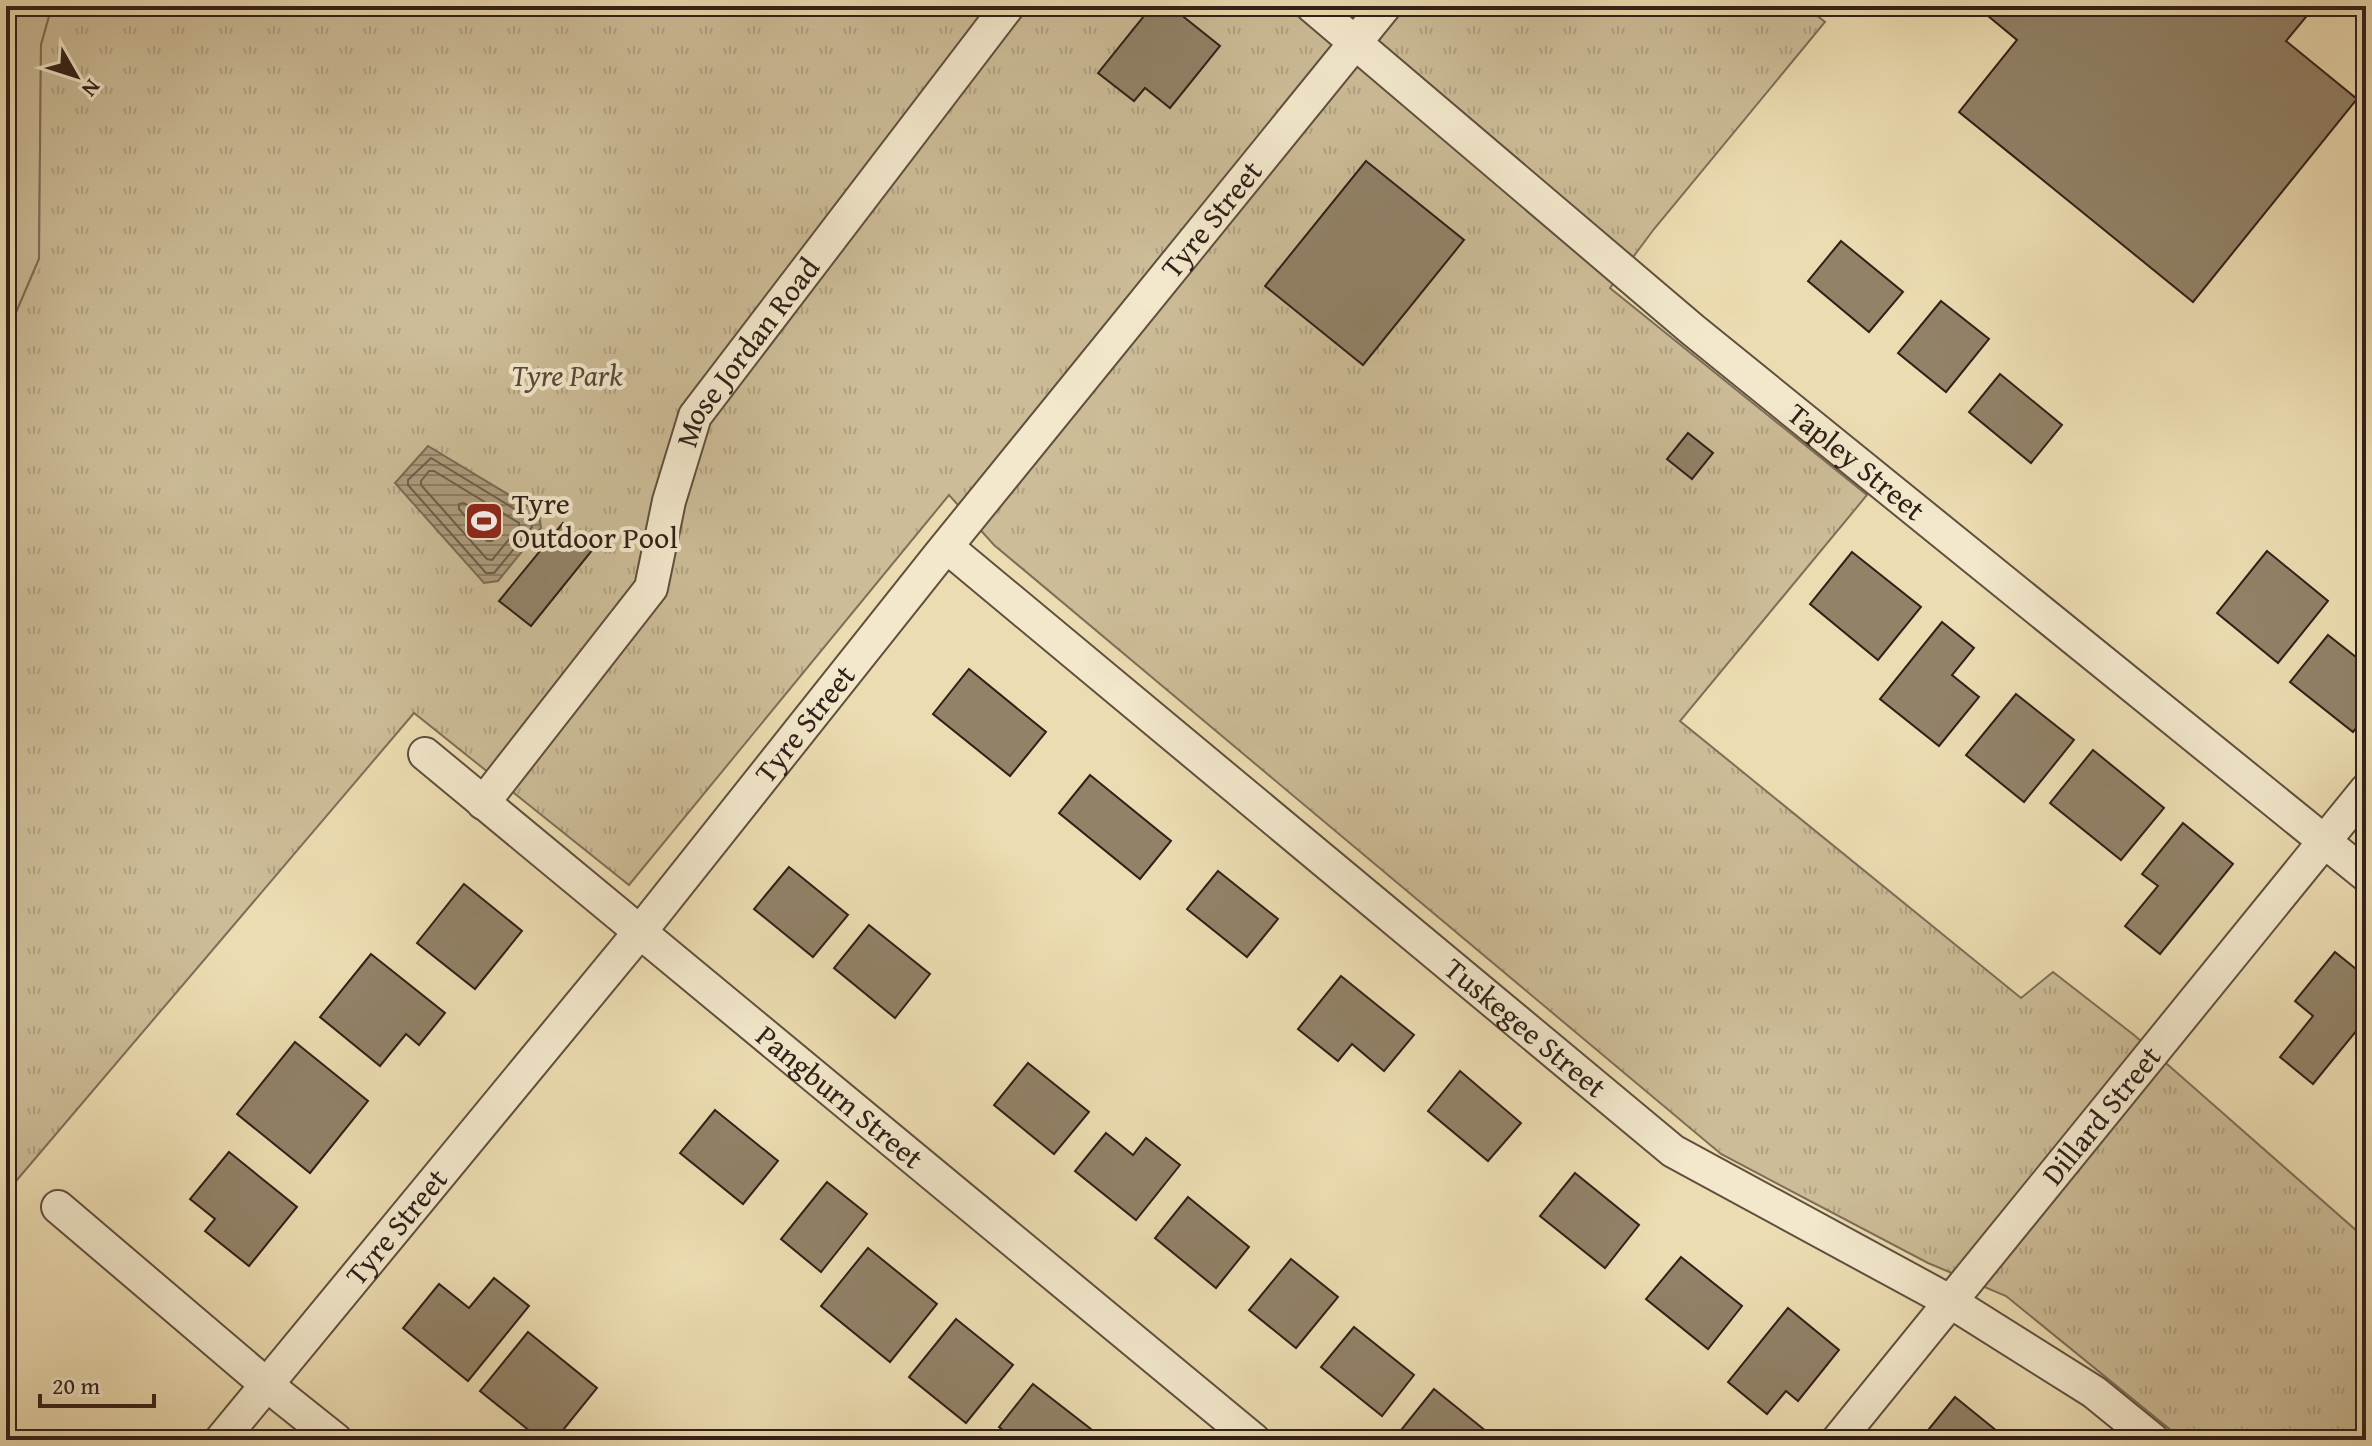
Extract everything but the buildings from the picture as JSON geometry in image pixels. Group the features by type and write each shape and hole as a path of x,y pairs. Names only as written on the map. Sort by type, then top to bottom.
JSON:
{"street":[{"name":"Mose Jordan Road","path":"483,803 651,588 669,501 695,416 1008,6"},
{"path":"1312,6 1355,41"},
{"name":"Tyre Street","path":"221,1440 639,933 1385,6"},
{"name":"Tapley Street","path":"1355,41 1693,330 2366,875"},
{"name":"Tuskegee Street","path":"947,547 1673,1151 1951,1302 2094,1392 2153,1440"},
{"name":"Pangburn Street","path":"425,754 1254,1440"},
{"name":"Dillard Street","path":"1838,1440 2366,790"},
{"path":"58,1207 336,1440"}],"green space":[{"path":"6,6 52,6 41,45 39,259 6,336"},
{"name":"Tyre Park","path":"52,6 1805,6 1825,22 1654,229 1610,288 1867,495 1680,721 2021,998 2053,972 2134,1035 2366,1239 2366,1440 2183,1440 2006,1296 1928,1263 1721,1154 994,545 949,495 629,885 414,713 11,1187 6,1182 6,336 39,259 41,45"}],"water":[{"name":"Tyre Outdoor Pool","path":"428,446 539,513 541,528 498,581 484,583 395,483"}],"place":[{"name":"Tyre Outdoor Pool","path":"484,521"}]}
